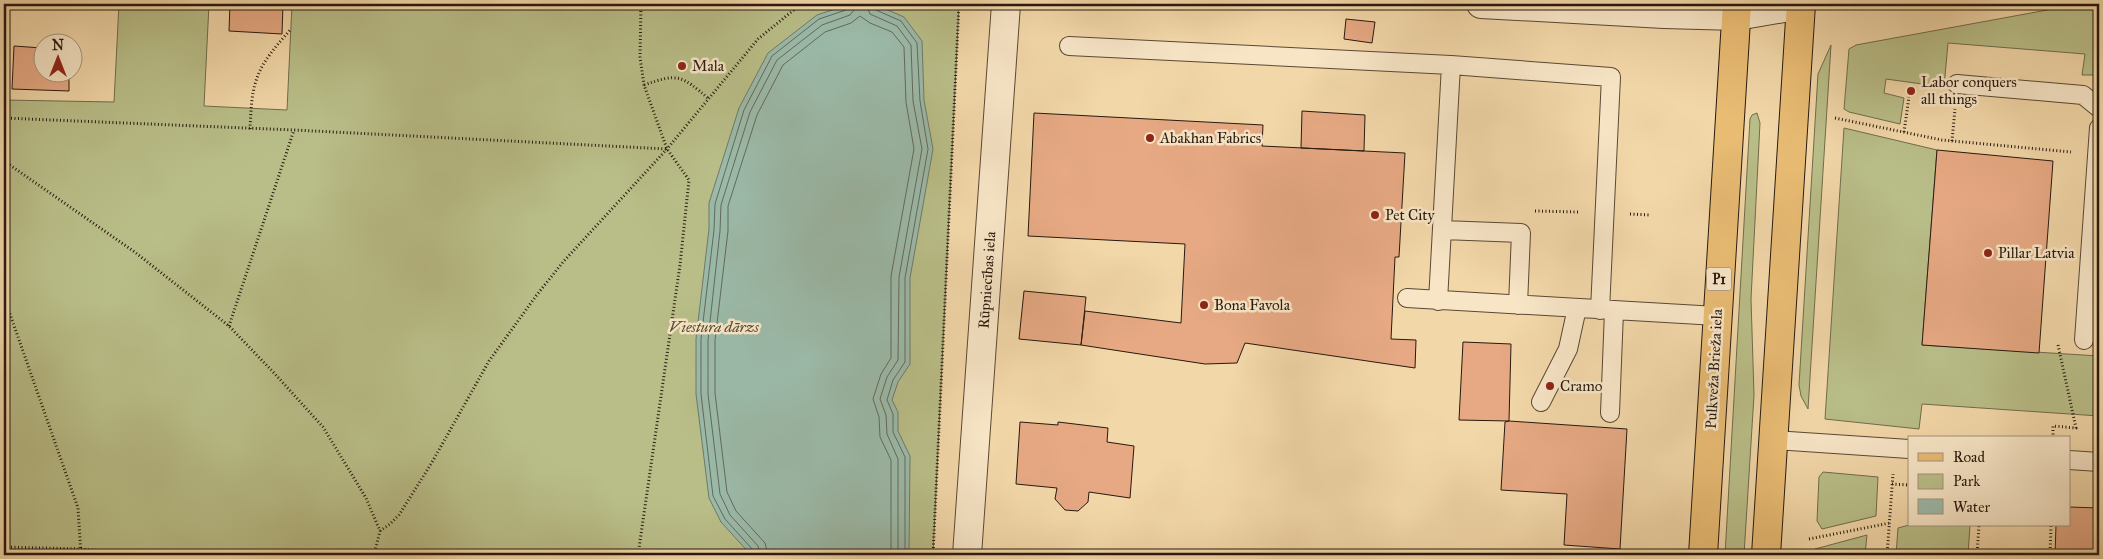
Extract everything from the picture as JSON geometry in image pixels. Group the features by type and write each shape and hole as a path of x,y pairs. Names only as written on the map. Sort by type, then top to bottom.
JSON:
{"main road":[{"path":"1766,555 1801,4"},
{"name":"Pulkveža Brieža iela","path":"1703,555 1737,10"}],"street":[{"name":"Rūpniecības iela","path":"967,555 1006,4"},
{"path":"1482,4 1664,14 1801,4"}],"lane":[{"path":"1069,46 1451,65 1611,77 1607,310 1610,414"},
{"path":"1438,300 1451,65"},
{"path":"1957,84 2083,95 2099,108"},
{"path":"2084,340 2099,128"},
{"path":"1442,230 1522,233 1518,305"},
{"path":"1408,298 1717,316"},
{"path":"1542,402 1568,349 1576,308"},
{"path":"1773,440 1908,450"},
{"path":"2070,460 2099,462"}],"path":[{"path":"638,555 680,265 689,180 667,149 644,85 640,57 641,4"},
{"path":"380,531 399,515 431,464 489,361 563,262 667,149 758,39 802,4"},
{"path":"933,555 959,4"},
{"path":"250,129 251,108 257,77 274,49 291,29"},
{"path":"644,85 669,76 688,82 709,99"},
{"path":"1952,141 1957,84"},
{"path":"1904,132 1909,97"},
{"path":"4,118 294,130 667,149"},
{"path":"1835,118 1952,141 2071,150 2071,160"},
{"path":"229,326 294,130"},
{"path":"4,161 136,254 229,326 323,427 366,498 380,531 374,555"},
{"path":"4,297 78,508 81,555"},
{"path":"2052,436 2053,426 2076,428 2057,349 2058,339"},
{"path":"1887,555 1893,470"},
{"path":"1892,484 1908,485"},
{"path":"1809,539 1890,523"},
{"path":"1977,555 1979,526"},
{"path":"2050,555 2052,526"},
{"path":"4,547 81,549 148,555"}],"green space":[{"name":"Viestura dārzs","path":"119,4 209,4 204,106 287,110 292,4 959,4 933,555 4,555 4,100 114,102"},
{"path":"2080,4 2099,4 2099,75 2082,75 2085,54 1948,43 1944,87 1886,79 1884,93 1904,98 1900,124 1849,112 1844,109 1849,49 1856,45"},
{"path":"1831,45 1808,409 1801,396 1799,385 1818,74"},
{"path":"1757,113 1760,123 1751,299 1754,395 1744,555 1725,555 1750,119 1752,115"},
{"path":"1844,128 1937,150 1922,345 2099,356 2099,416 1922,404 1919,429 1825,419"},
{"path":"1823,472 1878,477 1876,516 1822,529 1817,521 1819,477"},
{"path":"1908,525 1970,526 1968,555 1896,555 1898,528"},
{"path":"1867,535 1865,555 1814,555 1815,549"}],"water":[{"path":"850,4 874,4 904,17 922,41 924,100 933,149 910,278 910,364 898,382 892,400 898,412 898,431 910,456 909,555 751,555 721,522 709,498 696,394 696,339 709,229 709,203 739,108 768,53 817,15"}],"building":[{"path":"4,4 7,4 4,67"},
{"path":"230,4 283,4 282,34 229,31"},
{"path":"1346,19 1375,22 1372,43 1344,39"},
{"path":"14,46 32,47 32,82 69,82 69,91 12,89"},
{"path":"1302,111 1365,115 1364,151 1301,148"},
{"path":"1034,113 1263,125 1262,146 1405,153 1399,257 1395,257 1391,339 1416,340 1415,368 1245,343 1237,363 1205,364 1081,345 1085,311 1181,323 1185,244 1028,236"},
{"name":"Pillar Latvia","path":"1937,150 2053,161 2039,353 1922,345"},
{"path":"1024,291 1086,297 1081,345 1019,339"},
{"path":"1463,342 1511,344 1509,421 1459,420"},
{"path":"1020,422 1058,425 1058,422 1108,428 1107,442 1134,446 1130,498 1089,492 1088,502 1078,511 1065,510 1055,499 1057,488 1016,484"},
{"path":"1505,422 1627,429 1620,549 1564,545 1567,494 1501,490"},
{"path":"2070,507 2099,508 2099,555 2055,555 2056,526 2070,526"}],"place":[{"name":"Mala","path":"682,66"},
{"name":"Labor conquers all things","path":"1911,91"},
{"name":"Abakhan Fabrics","path":"1150,138"},
{"name":"Pet City","path":"1375,215"},
{"name":"Pillar Latvia","path":"1988,253"},
{"name":"Bona Favola","path":"1204,305"},
{"name":"Cramo","path":"1550,386"}]}
